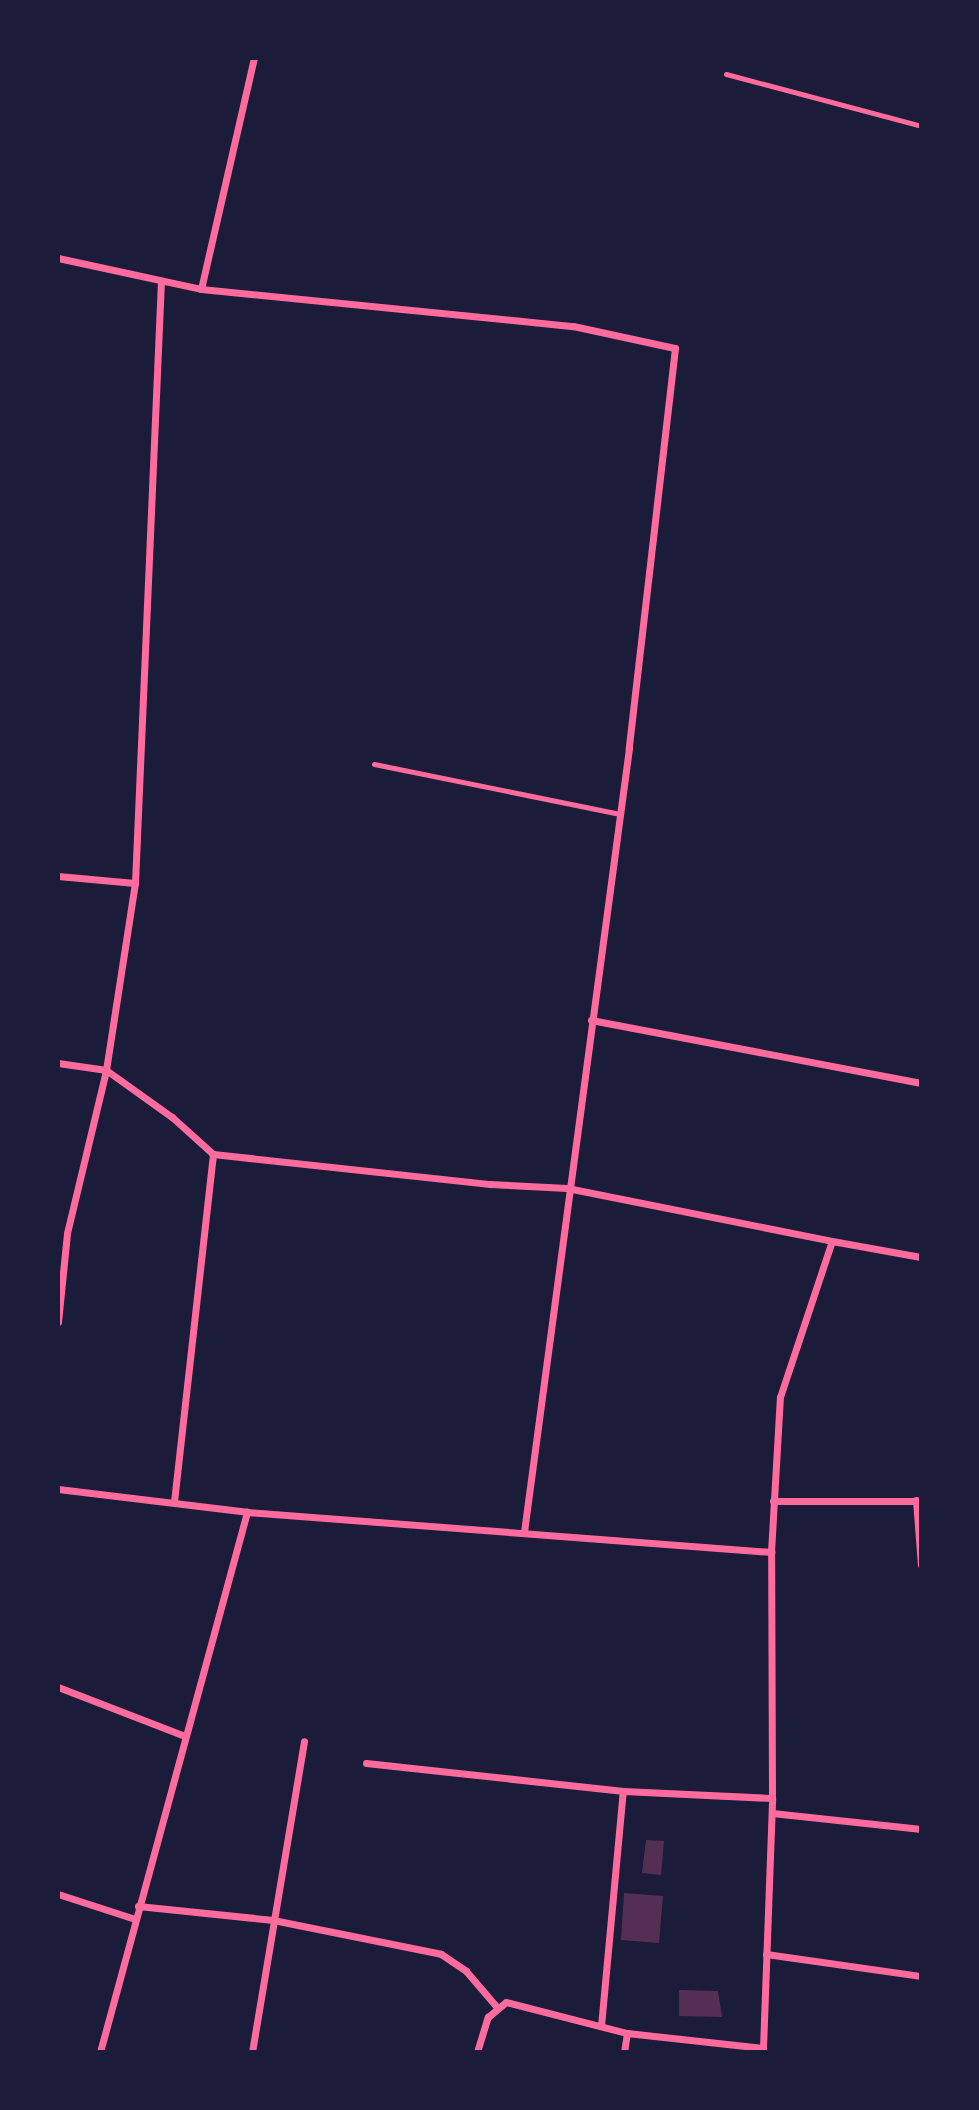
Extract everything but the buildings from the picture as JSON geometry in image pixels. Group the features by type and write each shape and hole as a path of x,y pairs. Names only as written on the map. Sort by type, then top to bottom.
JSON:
{"street":[{"path":"201,289 254,58"},
{"path":"58,258 201,289 573,326 675,348 620,814 567,1188 524,1532"},
{"path":"58,1322 67,1233 106,1070 135,883 161,281"},
{"path":"58,876 135,883"},
{"path":"591,1020 921,1083"},
{"path":"58,1063 106,1070 172,1116 213,1154 490,1184 567,1188 921,1257"},
{"path":"174,1501 213,1154"},
{"path":"496,2006 519,2002 626,2033 763,2050 772,1814 771,1552 779,1397 832,1241"},
{"path":"58,1489 174,1501 247,1512 771,1552"},
{"path":"773,1500 918,1500 921,1565"},
{"path":"100,2052 247,1512"},
{"path":"58,1688 185,1736"},
{"path":"252,2052 304,1741"},
{"path":"366,1763 623,1791 772,1798"},
{"path":"601,2025 623,1791"},
{"path":"772,1814 921,1829"},
{"path":"58,1894 135,1919"},
{"path":"138,1906 273,1920 441,1954 466,1971 496,2006"},
{"path":"766,1954 921,1976"},
{"path":"477,2052 496,2006"},
{"path":"624,2052 626,2033"}],"lane":[{"path":"726,75 921,126"},
{"path":"374,764 620,814"}]}
